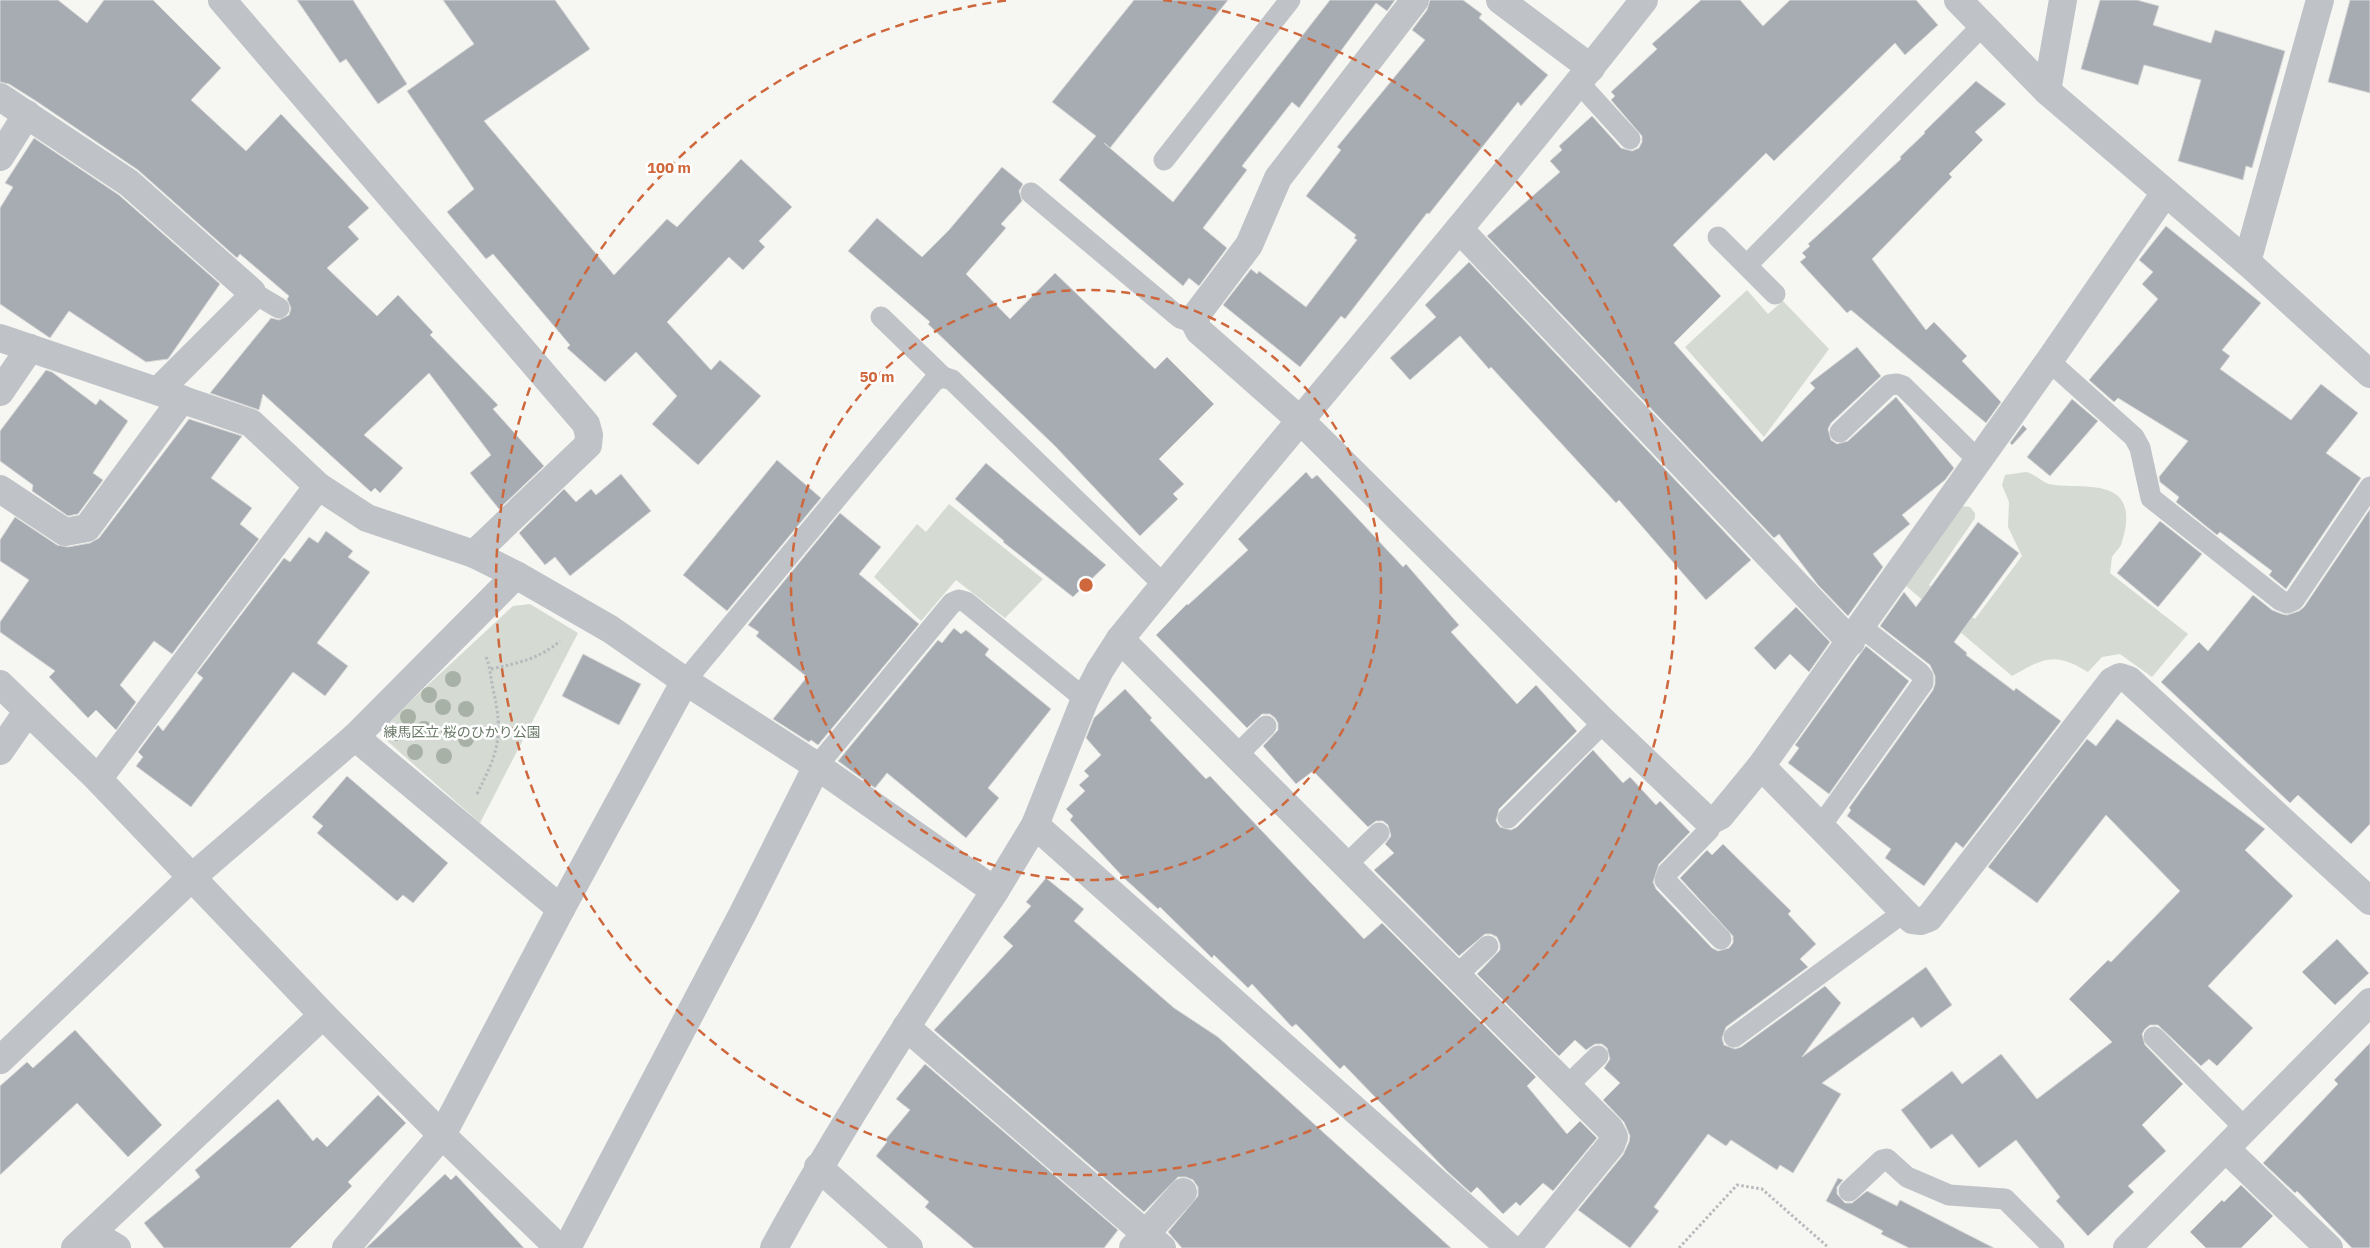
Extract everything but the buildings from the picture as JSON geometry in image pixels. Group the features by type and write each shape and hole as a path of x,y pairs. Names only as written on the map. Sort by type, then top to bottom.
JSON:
{"street":[{"path":"222,0 586,424 589,435 588,444 474,554"},
{"path":"1416,0 1278,178 1249,245 1197,314 1195,323 1199,331 1302,421 1604,722 1704,817 1712,820 1720,816 1761,766 1856,634 2165,193"},
{"path":"1500,0 1585,76"},
{"path":"774,1248 818,1168 906,1026 995,891 1035,825 1085,699 1100,670 1120,639 1302,421 1585,76 1644,0"},
{"path":"1958,0 2047,91 2247,262 2370,374"},
{"path":"2047,91 2063,0"},
{"path":"2247,262 2320,0"},
{"path":"0,97 129,183 248,286 252,292 249,300 170,395 87,528 65,532 0,490"},
{"path":"0,157 27,114"},
{"path":"1459,229 1856,634"},
{"path":"0,338 251,423 318,486 367,518 474,554 516,575 610,629 685,681 817,766 995,891"},
{"path":"0,392 30,348"},
{"path":"98,779 318,486"},
{"path":"0,1060 191,878 355,738 516,575"},
{"path":"1120,639 1610,1129 1614,1137 1605,1153 1525,1248"},
{"path":"1761,766 1912,920 1921,921 1929,918 2112,681 2120,677 2129,680 2370,901"},
{"path":"346,1248 442,1135 561,909 685,681"},
{"path":"0,684 98,779 323,1015 442,1135 559,1248"},
{"path":"0,751 27,712"},
{"path":"355,738 561,909"},
{"path":"567,1248 743,913 817,766"},
{"path":"1035,825 1510,1248"},
{"path":"2127,1248 2370,1002"},
{"path":"84,1240 323,1015"},
{"path":"906,1026 1147,1243 1183,1192"},
{"path":"2226,1149 2329,1248"},
{"path":"818,1168 909,1248"},
{"path":"84,1240 117,1248"}],"lane":[{"path":"1164,160 1290,0"},
{"path":"1747,265 1983,25"},
{"path":"1585,76 1630,140"},
{"path":"1031,193 1180,318 1195,323"},
{"path":"1718,237 1775,294"},
{"path":"252,292 279,308"},
{"path":"881,317 943,377 952,380 1164,585"},
{"path":"2048,361 2134,437 2140,448 2151,498 2280,600 2287,603 2294,600 2370,487"},
{"path":"685,681 934,381 943,377"},
{"path":"1840,432 1890,385 1897,384 1903,386 1978,460"},
{"path":"817,766 952,603 959,600 966,602 1085,699"},
{"path":"1820,827 1923,683 1923,677 1920,673 1856,634"},
{"path":"1508,818 1604,722"},
{"path":"1236,756 1266,726"},
{"path":"1712,820 1709,830 1668,872 1665,880 1721,939"},
{"path":"1346,865 1379,833"},
{"path":"1734,1037 1904,912"},
{"path":"1457,975 1488,946"},
{"path":"2154,1037 2246,1129"},
{"path":"1567,1086 1598,1056"},
{"path":"1849,1191 1882,1160 1887,1159 1907,1177 1949,1195 2005,1198 2054,1248"}],"path":[{"path":"491,669 528,661 547,651 561,640 575,609"},
{"path":"461,630 470,636 483,650 491,669 500,731 496,751 485,779 461,826"},
{"path":"1679,1248 1737,1185 1762,1189 1829,1248"}],"green space":[{"path":"1747,290 1768,314 1783,301 1829,349 1764,437 1685,347"},
{"path":"2026,472 2049,484 2100,488 2111,491 2120,498 2125,507 2126,525 2121,545 2112,557 2110,573 2188,634 2152,677 2120,654 2102,657 2088,672 2067,662 2050,659 2012,676 1906,586 1961,506 1970,507 1975,513 1975,518 1929,585 1975,619 2022,556 2008,527 2009,502 2002,485 2005,475"},
{"path":"949,504 1043,579 1005,618 956,580 921,621 874,577 917,524 926,532"},
{"name":"練馬区立 桜のひかり公園","path":"530,604 578,633 480,823 386,740 387,723 513,606"}]}
